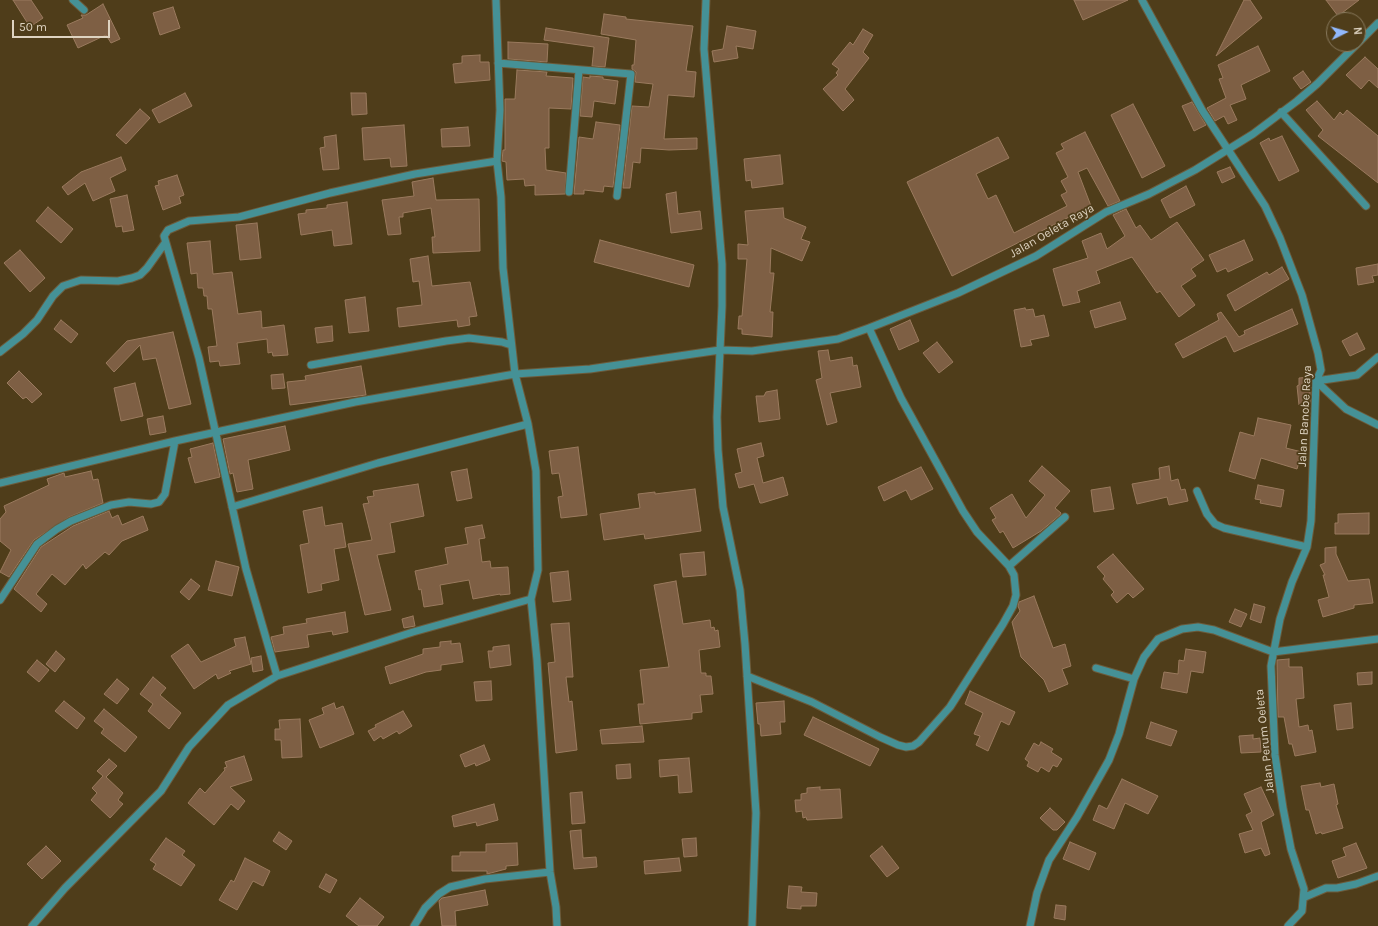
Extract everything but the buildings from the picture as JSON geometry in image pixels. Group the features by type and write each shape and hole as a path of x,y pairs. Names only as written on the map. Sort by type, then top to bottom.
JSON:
{"street":[{"path":"73,0 84,10"},
{"path":"496,0 500,110 497,162 501,197 503,268 515,374 528,424 536,471 539,536 538,570 531,599 537,660 550,872 556,907 557,926"},
{"path":"706,0 704,49 722,264 717,417 720,484 727,531 740,590 747,676 756,813 752,926"},
{"name":"Jalan Banobe Raya","path":"1142,0 1202,110 1265,206 1286,252 1302,295 1318,353 1321,370 1316,381 1311,521 1307,547 1280,619 1273,652"},
{"name":"Jalan Oeleta Raya","path":"1366,34 1378,23"},
{"name":"Jalan Oeleta Raya","path":"0,483 175,441 355,402 515,374 590,369 720,350 752,351 838,338 869,328 958,293 1036,256 1106,212 1162,187 1253,134 1317,84 1348,52"},
{"path":"498,63 631,74 617,196"},
{"path":"569,192 579,70"},
{"path":"1281,112 1366,206"},
{"path":"277,676 246,569 199,358 164,236 168,230 185,222 205,218 239,217 330,193 415,174 497,162"},
{"path":"0,352 23,334 37,320 53,296 63,286 81,280 118,281 136,277 144,272 155,259 165,243"},
{"path":"747,676 812,702 898,745 906,747 913,746 919,742 950,707 1013,606 1016,595 1014,575 1009,566 977,532 962,511 901,398 869,328"},
{"path":"311,365 468,338 502,342 511,345"},
{"path":"1316,381 1357,375 1378,357"},
{"path":"1316,381 1346,409 1378,425"},
{"path":"232,507 378,463 528,424"},
{"path":"0,599 37,544 71,520 111,504 129,502 151,504 159,502 165,494 175,441"},
{"path":"1197,491 1207,514 1215,524 1224,528 1307,547"},
{"path":"1009,566 1065,517"},
{"path":"32,926 65,888 161,791 177,764 209,724 228,705 277,676 413,632 531,599"},
{"path":"1030,926 1042,875 1049,860 1109,760 1134,679 1150,648 1158,639 1182,629 1198,627 1214,630 1273,652 1378,640"},
{"name":"Jalan Perum Oeleta","path":"1273,652 1270,674 1275,755 1291,849 1304,889 1305,897"},
{"path":"1096,668 1134,679"},
{"path":"414,926 425,908 439,894 450,887 485,879 550,872"},
{"path":"1288,926 1302,911 1305,897 1326,888 1337,888 1356,884 1378,876"}]}
